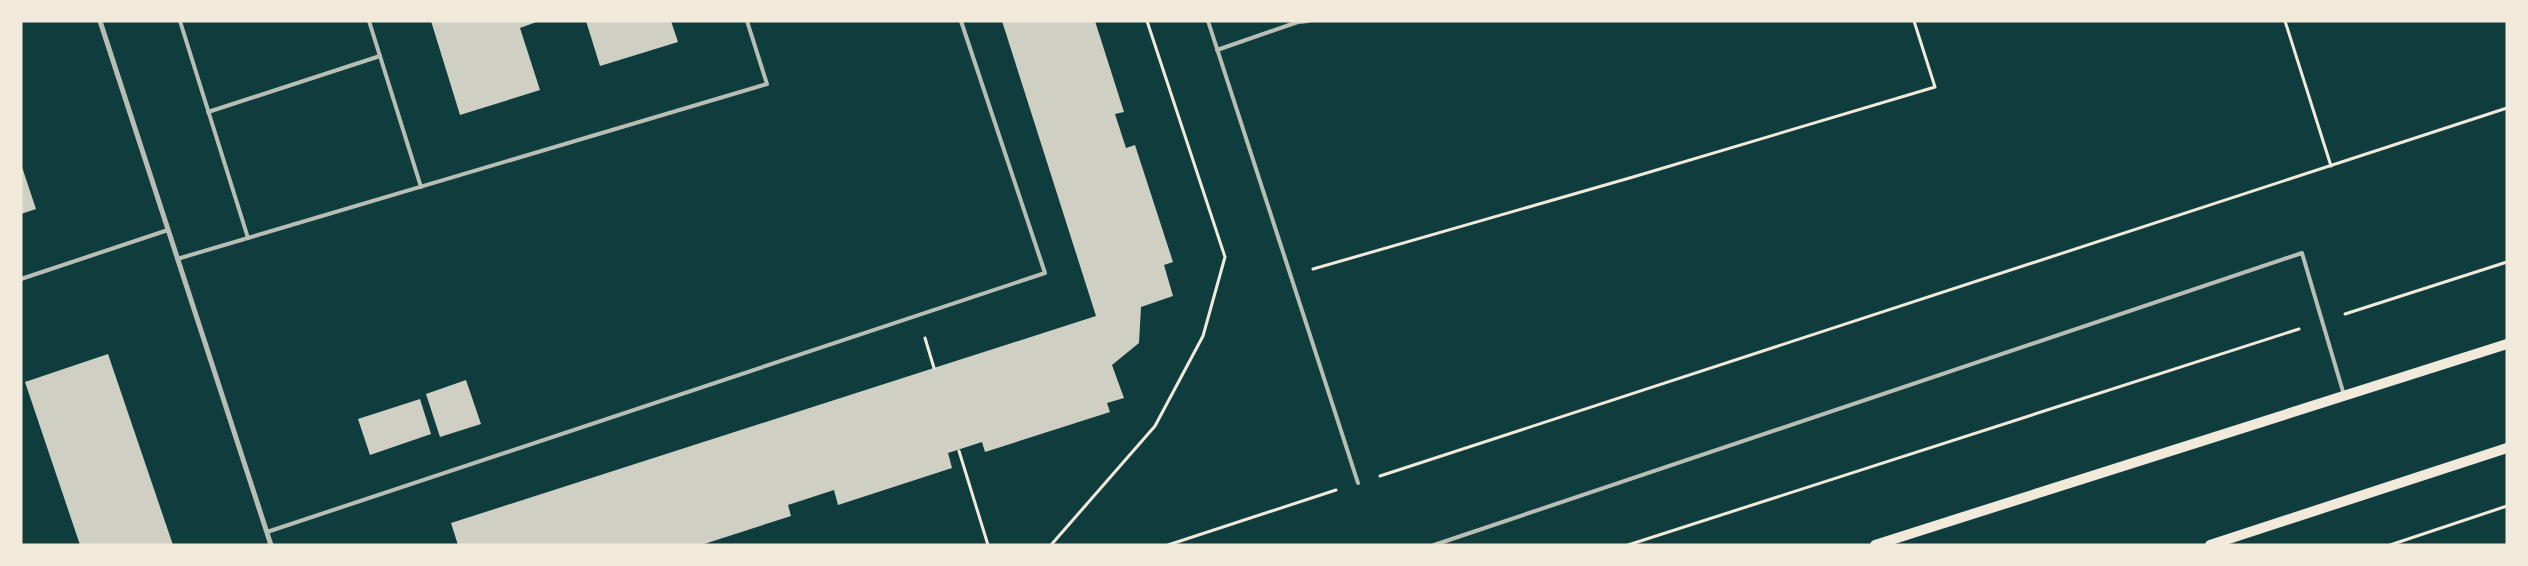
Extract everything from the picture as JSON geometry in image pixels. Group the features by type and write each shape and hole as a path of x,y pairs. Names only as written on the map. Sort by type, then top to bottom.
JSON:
{"main road":[{"path":"1875,545 2507,344"},
{"path":"2210,545 2507,448"}],"street":[{"path":"100,21 271,545"}],"lane":[{"path":"180,21 248,238"},
{"path":"369,21 421,187"},
{"path":"177,259 767,84 747,21"},
{"path":"267,532 1045,273 961,21"},
{"path":"1208,21 1358,483"},
{"path":"1217,50 1298,22 1308,21"},
{"path":"208,112 380,56"},
{"path":"21,279 168,230"},
{"path":"1434,545 2302,253 2344,395"}],"path":[{"path":"1051,545 1155,426 1203,336 1224,257 1147,21"},
{"path":"1291,276 1643,175 1935,87 1914,21"},
{"path":"2285,21 2331,166"},
{"path":"1168,545 2507,108"},
{"path":"1628,545 2507,262"},
{"path":"918,315 934,368"},
{"path":"959,450 988,545"},
{"path":"2390,545 2507,506"}],"building":[{"path":"431,21 539,21 520,28 540,90 460,115"},
{"path":"586,21 671,21 678,42 600,66"},
{"path":"1002,21 1095,21 1124,112 1115,114 1126,148 1135,145 1173,262 1164,265 1173,296 1141,307 1139,343 1112,365 1124,398 1107,403 1110,412 985,452 982,442 948,453 952,468 838,505 834,490 788,505 791,516 701,545 458,545 451,523 1096,316"},
{"path":"21,164 36,209 21,214"},
{"path":"108,354 173,545 80,545 25,382"},
{"path":"466,380 481,424 440,437 426,394"},
{"path":"420,399 431,434 370,455 358,419"}]}
